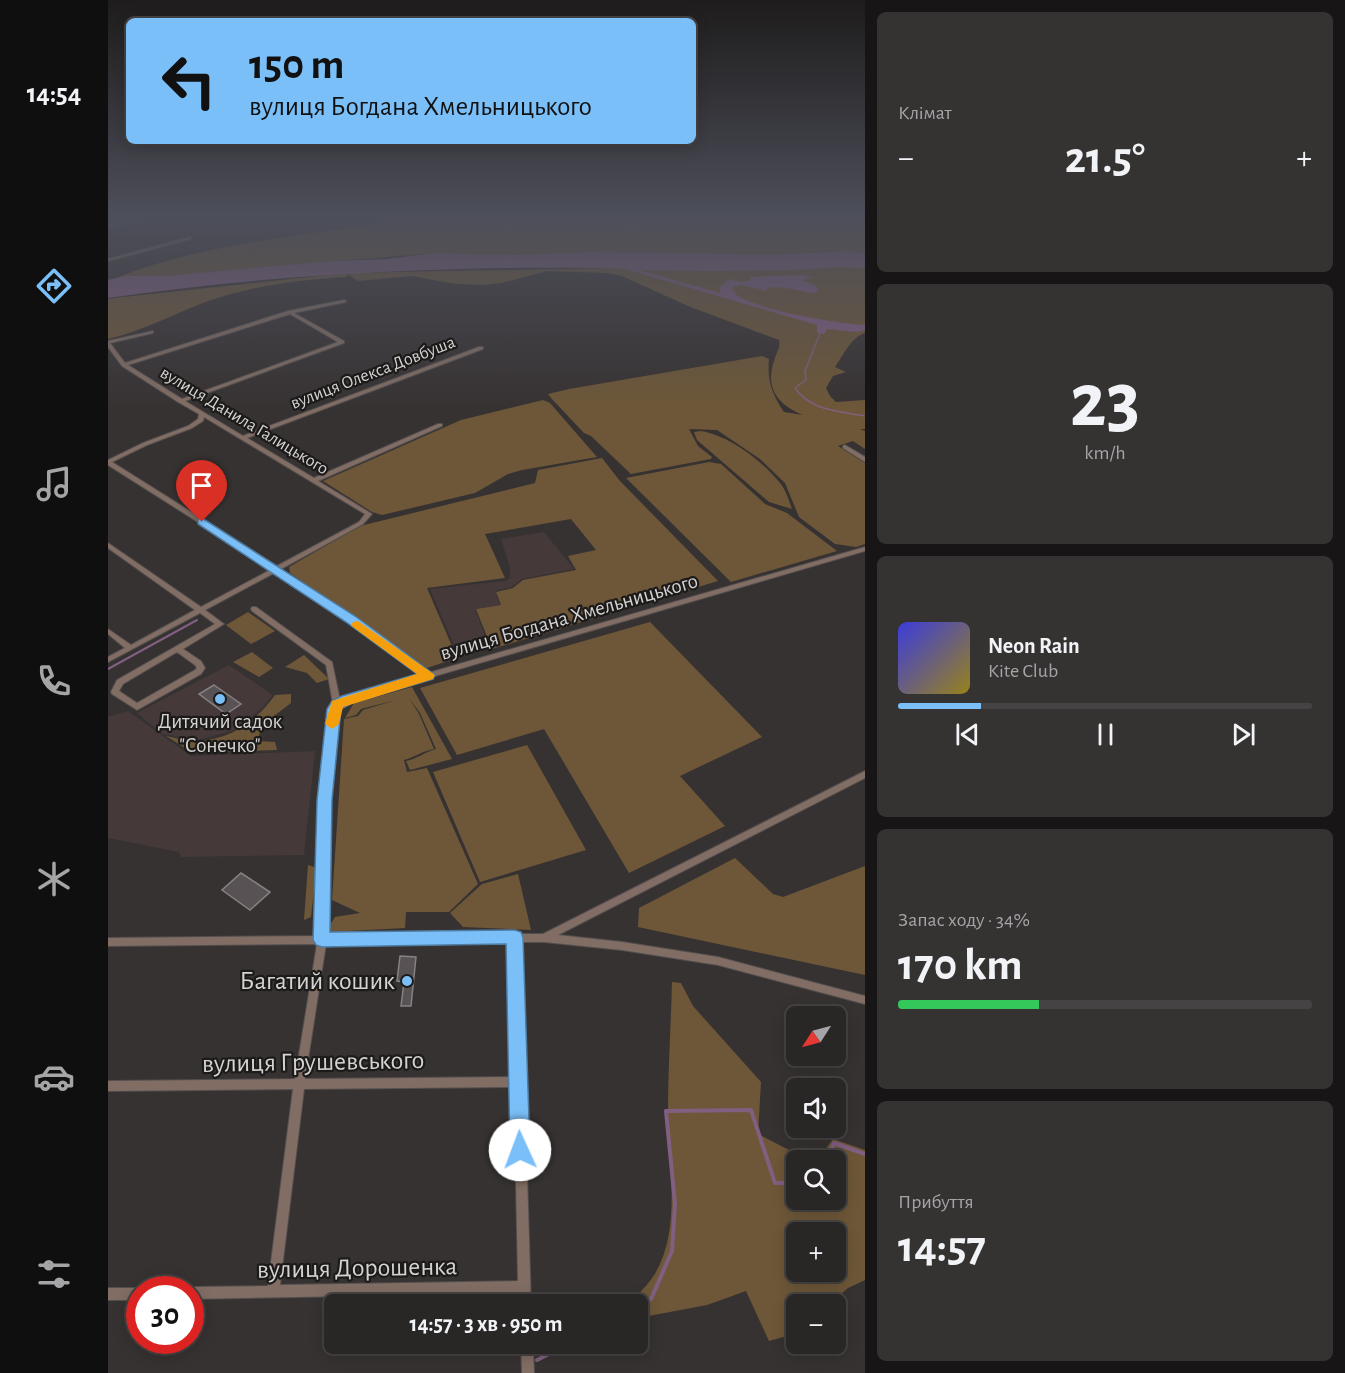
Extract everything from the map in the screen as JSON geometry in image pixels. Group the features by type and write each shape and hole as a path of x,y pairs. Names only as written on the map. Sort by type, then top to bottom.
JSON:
{"street":[{"path":"124,365 291,312 344,301"},
{"path":"180,400 342,342 291,312"},
{"path":"108,343 151,332"},
{"name":"вулиця Данила Галицького","path":"108,343 124,365 201,414 367,511 368,517 277,570"},
{"name":"вулиця Олекса Довбуша","path":"242,438 481,348"},
{"path":"108,462 145,444 190,427 201,420 201,414"},
{"path":"314,480 440,425"},
{"path":"845,447 865,460"},
{"path":"108,462 277,570 428,675"},
{"path":"108,545 202,609 220,624 120,682 115,692 137,707 198,672 201,668 198,663 178,649"},
{"name":"вулиця Богдана Хмельницького","path":"337,704 428,675 865,549"},
{"path":"108,660 277,570"},
{"path":"254,609 329,664 337,704 333,716 325,800 322,940 299,1086 273,1293"},
{"path":"108,631 129,647"},
{"path":"544,938 865,774"},
{"path":"515,937 524,1294"},
{"path":"108,942 544,938 622,946 718,961 865,1000"},
{"name":"вулиця Грушевського","path":"108,1086 299,1086 518,1082"},
{"name":"вулиця Дорошенка","path":"204,1293 524,1287"},
{"path":"108,1294 126,1294"},
{"path":"527,1354 528,1373"}],"shaded area":[{"path":"108,281 252,281 170,290 108,298"},
{"path":"272,281 304,281 245,290 211,300 108,339 108,299"},
{"path":"440,281 509,281 484,285"},
{"path":"633,281 865,281 865,333 851,343 835,367 846,372 833,376 826,388 836,402 865,400 865,429 860,429 865,431 865,449 853,441 838,446 865,463 865,544 856,547 835,544 799,517 785,483 760,459 717,430 689,429 698,446 712,457 711,459 631,474 591,436 584,433 548,394 762,356 769,359 771,387 784,412 803,415 786,406 775,394 772,386 772,369 779,340 688,306"},
{"path":"666,281 678,281 720,293 720,287 727,281 805,281 816,286 818,290 815,293 780,287 767,288 767,291 742,285 733,287 733,291 741,298 755,304 816,319 865,325 865,330 857,332 827,329 824,334 817,333 817,325"},
{"path":"543,400 550,403 597,457 522,470 508,474 475,493 382,515 372,512 323,481 461,420"},
{"path":"701,431 723,438 754,458 782,486 792,509 769,502 697,440 694,432"},
{"path":"602,458 620,481 718,581 492,649 476,609 501,605 496,592 513,588 523,580 576,570 568,556 596,550 571,519 485,534 505,578 427,588 457,658 427,668 290,573 289,567 360,526 535,483 538,470"},
{"path":"709,462 721,464 765,504 787,513 837,551 731,582 626,478"},
{"path":"544,532 574,569 522,579 512,587 495,591 500,605 475,609 490,649 459,657 430,589 505,581 510,578 510,568 501,539"},
{"path":"248,612 275,631 251,644 226,625"},
{"path":"650,622 762,737 680,776 725,826 629,873 544,729 457,755 420,688"},
{"path":"252,652 273,668 259,677 233,662"},
{"path":"304,655 329,679 317,683 307,673 285,667"},
{"path":"229,665 273,695 238,729 198,740 162,734 137,713"},
{"path":"412,687 452,759 410,770 406,761 436,749 420,713 409,698 419,714 434,749 404,760 407,772 427,768 478,884 449,912 406,912 405,928 328,932 335,917 360,913 332,900 344,719 358,716 363,710 396,700 361,709 356,715 345,718 354,703"},
{"path":"291,694 291,703 266,722 256,741 275,742 277,750 193,753 166,736 196,741 223,736 252,720 275,695"},
{"path":"128,711 191,756 315,751 304,855 181,857 179,852 108,838 108,717"},
{"path":"527,745 586,850 480,882 433,772"},
{"path":"735,858 773,894 783,897 865,866 865,975 638,927 639,908"},
{"path":"308,865 314,867 316,872 311,917 304,920"},
{"path":"518,874 531,930 463,927 450,913 482,884"},
{"path":"672,982 681,983 693,1006 761,1082 758,1134 789,1150 786,1150 786,1210 846,1210 846,1150 825,1150 833,1139 865,1150 865,1280 841,1294 786,1294 786,1336 769,1341 746,1291 707,1305 648,1316 648,1294 636,1294 644,1288 658,1268 667,1244 671,1218 668,1079"}],"building":[{"name":"Дитячий садок \"Сонечко\"","path":"214,685 241,704 226,714 199,694"},
{"path":"241,873 270,892 250,910 222,890"},
{"name":"Багатий кошик","path":"400,956 416,957 411,1006 401,1006 404,982 397,981"}],"waterway":[{"path":"821,331 805,371 806,380 795,388 817,406 865,416"},
{"path":"108,669 197,620"},
{"path":"648,1301 651,1299 672,1251 675,1204 666,1111 751,1110 775,1183 786,1183"},
{"path":"831,1150 834,1143 865,1154"},
{"path":"537,1360 549,1354"}],"slow traffic":[{"path":"332,724 337,704 428,675 358,625"}],"place":[{"name":"Дитячий садок \"Сонечко\"","path":"220,699"},
{"name":"Багатий кошик","path":"407,981"}],"route":[{"path":"202,522 350,619 428,675 347,700 337,704 334,709 325,800 322,940 515,937 520,1150"}]}
